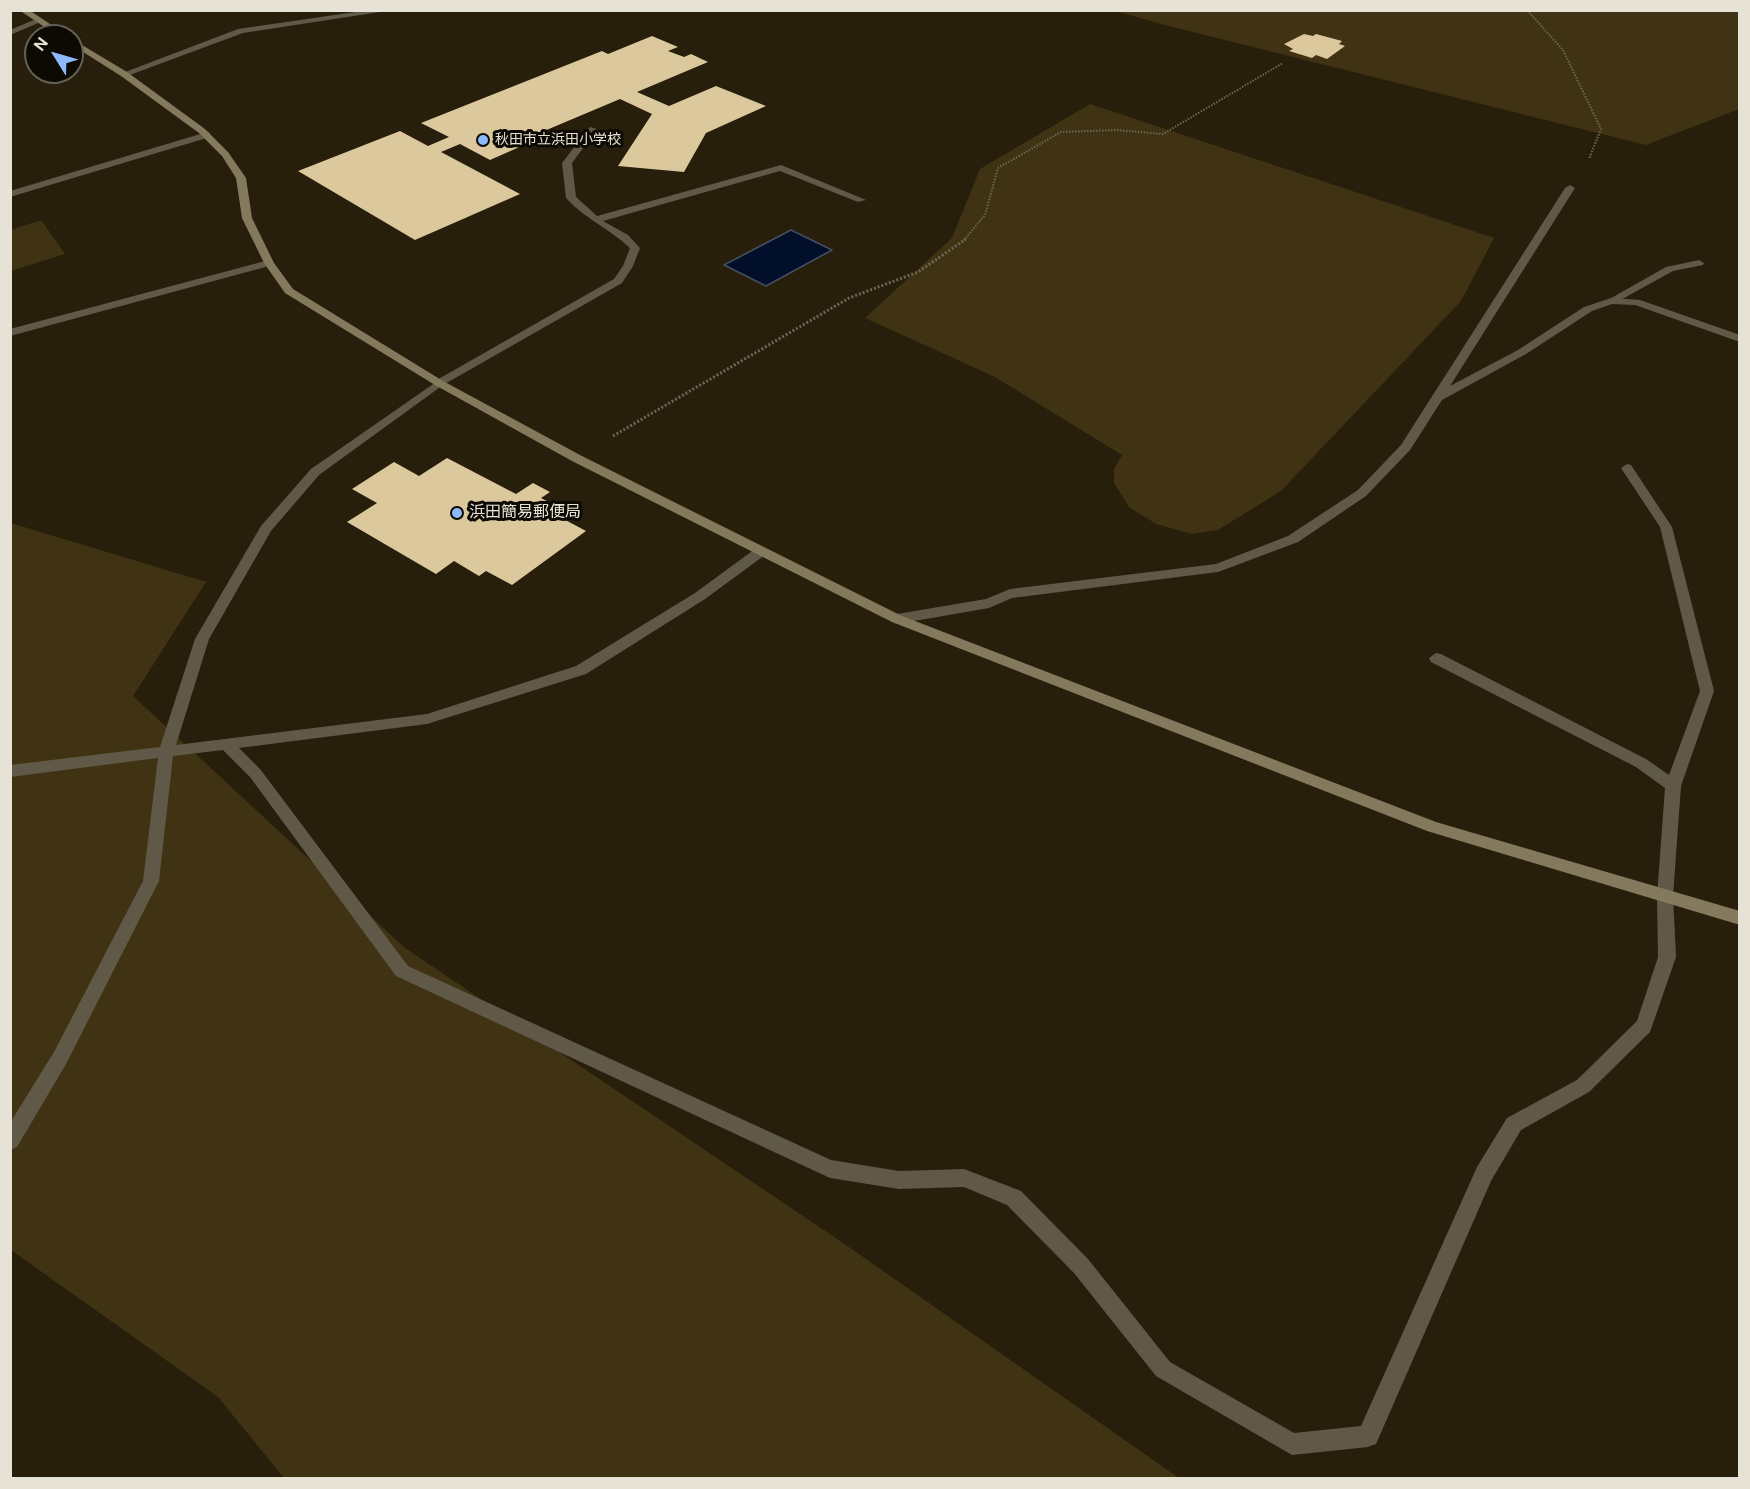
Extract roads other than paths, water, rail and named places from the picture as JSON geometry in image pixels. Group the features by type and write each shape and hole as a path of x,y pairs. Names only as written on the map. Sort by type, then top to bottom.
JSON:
{"street":[{"path":"23,10 47,24"},
{"path":"124,74 241,31 389,10"},
{"path":"10,33 37,17"},
{"path":"84,49 124,74 207,135 225,154 241,178 247,218 269,263 289,291 439,383 576,458 897,619 1433,827 1740,918"},
{"path":"10,1141 60,1058 152,881 166,752 202,639 266,529 315,471 439,383 618,281 628,266 635,248 624,237 595,220 571,198 567,163 593,129"},
{"path":"10,194 207,135"},
{"path":"595,220 781,168 861,200"},
{"path":"897,619 989,603 1010,594 1218,568 1293,539 1362,493 1406,447 1570,188"},
{"path":"10,333 269,263"},
{"path":"1436,399 1522,352 1588,309 1611,301 1670,269 1699,263"},
{"path":"1611,301 1636,302 1740,339"},
{"path":"226,744 255,772 402,971 830,1169 899,1180 964,1178 1014,1198 1081,1266 1163,1369 1292,1444 1368,1436 1484,1174 1514,1124 1583,1086 1644,1026 1666,957 1665,896 1673,786 1707,691 1666,527 1628,468"},
{"path":"10,771 427,719 581,670 700,596 760,552"},
{"path":"1436,658 1641,763 1673,786"}],"water":[{"path":"791,230 832,250 766,286 724,265"}],"place":[{"name":"秋田市立浜田小学校","path":"483,140"},
{"name":"浜田簡易郵便局","path":"457,513"}]}
